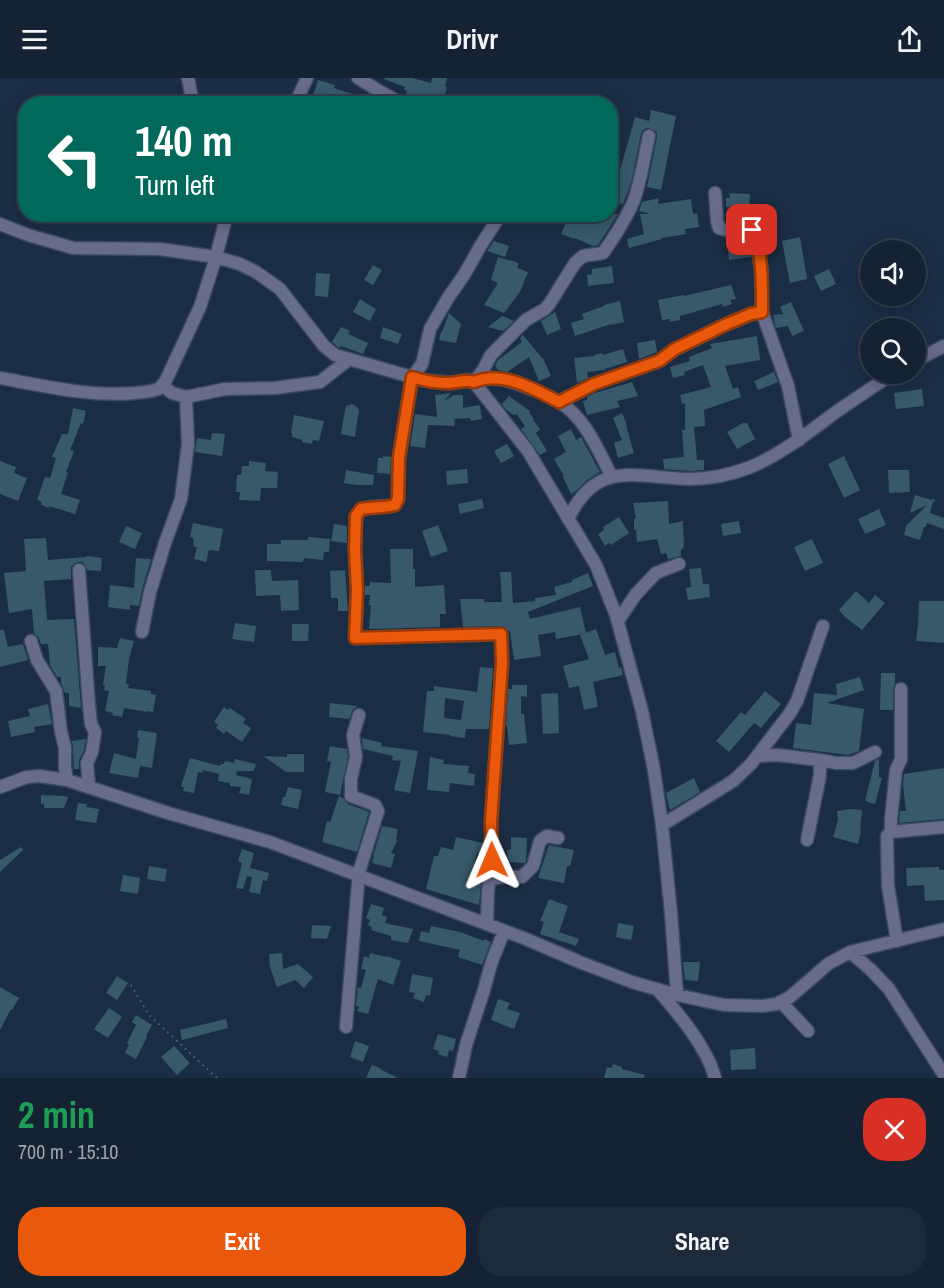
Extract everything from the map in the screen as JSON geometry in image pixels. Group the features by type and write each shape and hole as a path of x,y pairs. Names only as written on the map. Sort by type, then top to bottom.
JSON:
{"street":[{"path":"188,78 191,96"},
{"path":"299,96 307,78"},
{"path":"358,78 387,96"},
{"path":"474,382 491,355 526,320 545,309 575,263 583,256 603,253 619,231 633,201 649,136"},
{"path":"715,193 719,228 727,231 750,230 754,232 761,268 762,312 788,386 799,440"},
{"path":"0,378 62,390 117,394 158,389 167,378 200,307 225,222"},
{"path":"487,924 492,848 491,822 502,663 501,634 355,638 357,590 355,550 356,516 361,509 389,507 395,505 398,499 399,457 412,377 422,364 430,329 496,222"},
{"path":"0,224 73,248 160,249 216,257 240,264 280,289 324,346 335,355 439,383 466,380 474,382 492,378 506,379 559,402 586,428 612,477"},
{"path":"559,402 594,384 659,361 675,349 727,324 762,312"},
{"path":"926,355 944,346"},
{"path":"162,386 172,393 186,397 225,389 275,388 320,381 348,360"},
{"path":"474,382 528,451 596,565 618,621 642,711 654,770 671,913 677,995"},
{"path":"568,519 582,495 601,481 612,477 627,475 690,479 719,477 749,468 799,440 878,384"},
{"path":"142,632 150,592 182,499 188,444 186,397"},
{"path":"618,621 636,594 656,573 679,564"},
{"path":"79,570 89,705 95,732 92,752 87,763 89,788"},
{"path":"662,825 733,781 751,764 790,713 823,626"},
{"path":"31,641 37,660 56,691 65,748 67,780"},
{"path":"897,941 888,886 887,838 891,832 896,770 901,759 902,689"},
{"path":"346,1027 359,873 378,811 375,805 351,796 351,779 356,757 353,735 359,715"},
{"path":"757,756 777,755 853,763 875,752"},
{"path":"807,840 820,775 820,760"},
{"path":"0,787 27,777 39,776 67,780 168,813 270,842 504,930 582,963 677,995 724,1005 776,1004 790,997 828,964 850,952 944,929"},
{"path":"891,832 944,827"},
{"path":"490,879 522,877 533,866 540,841 547,836 558,837"},
{"path":"459,1078 466,1045 504,930"},
{"path":"850,952 889,989 944,1075"},
{"path":"657,989 674,1008 707,1056 715,1078"},
{"path":"780,1002 808,1031"}],"path":[{"path":"131,985 149,1015 217,1078"}],"building":[{"path":"412,78 431,83 432,78 447,78 445,94 452,96 406,95 405,87 384,79"},
{"path":"318,80 359,96 313,96"},
{"path":"651,110 676,116 661,190 647,187 657,133 647,128 641,134 631,183 623,204 618,203 619,174 635,117 649,121"},
{"path":"729,193 750,194 749,208 726,207 726,198 730,198"},
{"path":"659,198 658,204 691,199 693,214 697,213 699,227 685,229 686,234 662,238 629,248 627,239 644,234 640,214 650,214 639,211 642,202"},
{"path":"566,222 588,224 589,222 613,222 598,245 593,246 561,234"},
{"path":"800,237 807,279 790,283 782,241"},
{"path":"494,241 509,246 505,257 487,251"},
{"path":"748,247 751,257 729,260 728,250"},
{"path":"498,257 519,263 517,268 528,272 520,292 504,313 484,305 498,283 491,280"},
{"path":"373,265 382,270 373,285 364,280"},
{"path":"612,266 614,283 588,286 587,275 592,274 592,269"},
{"path":"829,269 836,284 821,291 814,276"},
{"path":"316,273 330,274 328,297 315,296"},
{"path":"731,285 736,299 730,300 732,304 723,307 722,304 680,316 680,320 670,322 670,319 662,320 658,300"},
{"path":"360,299 376,309 370,321 353,312"},
{"path":"620,301 624,322 575,336 571,323 584,319 582,314"},
{"path":"791,302 804,331 792,336 788,326 776,328 773,315 783,314 780,307"},
{"path":"555,312 561,329 547,335 541,321"},
{"path":"449,313 461,324 456,343 439,340"},
{"path":"502,316 514,321 503,331 488,327"},
{"path":"341,327 350,331 348,334 368,343 363,354 341,346 339,348 332,342"},
{"path":"383,327 402,334 398,344 380,338"},
{"path":"523,335 543,358 551,376 539,381 529,357 507,372 498,370 495,366 498,360 522,342 520,338"},
{"path":"757,336 760,360 725,366 733,389 738,387 741,397 704,410 705,426 694,427 697,460 704,460 704,470 664,469 663,459 684,457 682,430 685,430 685,403 682,404 680,395 711,387 703,365 684,372 685,375 673,378 670,367 690,361 689,357 712,348 710,344"},
{"path":"655,340 657,352 639,359 637,343"},
{"path":"623,349 627,362 605,370 587,372 588,378 577,383 574,358 602,353 603,355"},
{"path":"774,372 778,382 758,390 754,381"},
{"path":"632,382 638,396 617,401 620,407 587,415 583,401 587,400 587,397"},
{"path":"922,389 924,406 896,409 894,393"},
{"path":"451,393 444,401 454,395 463,395 463,408 480,405 482,419 471,421 470,418 453,419 455,420 454,426 428,425 425,448 410,446 415,414 437,417 435,395"},
{"path":"509,396 531,412 529,412 540,429 536,433 547,451 540,455 521,429 525,426 518,414 514,415 505,409 502,404"},
{"path":"352,404 359,410 355,437 341,434 346,406"},
{"path":"73,408 86,411 83,424 81,423 70,450 74,451 61,494 80,500 75,514 49,506 49,508 41,505 42,502 37,500 45,477 50,478 56,458 52,457 62,434 68,434"},
{"path":"622,413 634,453 618,458 614,443 622,440 613,418"},
{"path":"294,415 324,421 319,441 313,440 312,444 292,437"},
{"path":"747,423 755,439 737,449 727,432"},
{"path":"571,429 576,440 581,437 600,472 571,494 554,459 566,452 558,436"},
{"path":"212,433 225,434 222,456 195,452 197,438 211,440"},
{"path":"507,444 514,456 501,463 494,451"},
{"path":"383,456 391,457 390,474 377,473 378,458 383,458"},
{"path":"844,456 860,490 844,498 828,464"},
{"path":"0,461 16,467 14,473 27,478 18,501 0,494"},
{"path":"249,461 266,463 265,471 278,472 277,488 261,488 260,501 239,500 240,492 236,492 237,475 241,475 242,466 249,466"},
{"path":"467,469 468,483 447,485 446,471"},
{"path":"346,470 374,475 373,485 344,483"},
{"path":"888,470 909,470 910,492 889,493"},
{"path":"915,495 932,500 934,498 936,501 933,502 930,513 944,518 944,529 927,523 920,540 904,535 906,526 927,505 910,513"},
{"path":"482,499 484,508 460,514 458,504"},
{"path":"668,501 669,524 683,521 684,547 681,550 681,556 668,559 666,553 661,554 657,539 637,542 633,503"},
{"path":"879,509 886,525 865,534 858,519"},
{"path":"619,517 629,533 611,545 609,543 605,546 598,534 604,530 603,527"},
{"path":"739,521 741,533 723,536 721,524"},
{"path":"193,523 223,529 219,551 209,550 206,562 194,559 197,547 194,547 193,538 190,537"},
{"path":"334,524 347,526 347,543 331,541"},
{"path":"438,525 448,551 431,557 422,531"},
{"path":"126,526 142,533 135,549 119,542"},
{"path":"308,537 330,539 329,552 324,552 323,560 304,558 303,562 267,561 267,544 281,544 281,540 308,540"},
{"path":"46,538 48,560 87,556 102,558 101,571 87,570 82,562 78,562 71,567 71,579 44,581 47,620 74,619 81,708 69,706 69,693 65,693 61,677 57,677 50,665 48,644 41,644 34,633 32,609 9,613 4,573 26,571 24,539"},
{"path":"812,539 823,563 805,571 794,547"},
{"path":"390,549 413,549 415,587 444,585 446,614 440,614 440,627 369,629 371,605 369,605 370,595 365,595 365,586 370,586 370,582 391,583"},
{"path":"136,558 151,559 139,606 130,605 130,610 108,607 110,585 134,588"},
{"path":"701,568 703,584 709,584 710,597 688,600 686,588 691,587 689,569"},
{"path":"255,570 271,570 272,581 298,580 299,610 281,611 280,595 256,596"},
{"path":"345,570 348,611 338,611 338,598 331,598 330,571"},
{"path":"500,572 511,572 513,603 535,601 535,598 556,595 554,587 572,582 588,573 593,586 528,612 530,619 580,607 586,633 596,629 605,655 615,652 623,675 593,682 598,707 584,710 579,686 569,688 563,666 589,659 580,635 584,634 556,639 555,632 538,635 541,656 514,660 510,631 505,627 463,627 460,599 502,602"},
{"path":"856,591 869,603 875,595 885,603 862,630 839,610"},
{"path":"919,601 944,601 944,643 916,641"},
{"path":"235,623 256,626 254,642 232,639"},
{"path":"292,624 309,624 308,641 292,641"},
{"path":"0,630 4,630 8,647 23,644 28,660 0,667"},
{"path":"120,638 134,641 126,684 129,684 128,688 151,691 151,694 156,695 153,712 124,708 122,717 105,711 109,691 104,690 105,685 103,685 106,666 98,666 98,647 117,648"},
{"path":"480,667 493,668 489,729 466,729 465,738 423,732 427,691 434,691 434,686 477,692","holes":["445,698 464,701 461,720 444,718"]},
{"path":"881,673 895,673 893,710 880,710"},
{"path":"860,677 864,690 827,703 864,709 859,751 848,755 793,748 796,723 811,725 814,693 837,695 836,684"},
{"path":"512,685 527,685 527,697 521,696 521,714 524,714 527,743 509,745 506,726 508,689 512,689"},
{"path":"765,691 781,704 761,728 754,723 729,752 716,741 741,712 745,715"},
{"path":"558,693 559,733 543,734 541,694"},
{"path":"330,703 357,707 353,709 349,719 329,717"},
{"path":"48,704 52,724 34,727 35,732 11,737 8,721 30,716 28,709"},
{"path":"224,707 228,710 230,708 246,719 243,723 251,728 242,742 226,731 224,734 216,728 218,725 214,722"},
{"path":"138,730 157,733 152,768 140,766 138,778 109,773 114,753 136,759"},
{"path":"362,738 382,743 381,746 418,751 410,793 394,790 401,761 392,760 393,756 363,749"},
{"path":"86,739 79,760 79,769 74,769 72,741"},
{"path":"330,746 347,749 348,757 340,795 325,792 331,762 327,761"},
{"path":"287,754 304,754 304,772 286,772 263,756 287,757"},
{"path":"430,757 444,760 443,764 469,766 468,773 475,774 474,786 450,783 449,792 427,790"},
{"path":"190,758 220,766 225,761 234,763 235,759 256,764 254,771 237,771 236,775 252,779 249,795 239,793 241,787 230,786 230,783 218,781 219,774 203,770 202,773 198,772 194,793 183,791 184,787 181,786"},
{"path":"879,759 879,777 882,778 875,804 865,801 875,761"},
{"path":"944,768 944,819 899,823 900,811 906,811 904,774"},
{"path":"694,778 700,792 670,810 666,793"},
{"path":"288,787 302,790 298,809 281,805"},
{"path":"41,795 68,797 64,808 44,808 44,804 41,804"},
{"path":"339,796 348,804 369,812 357,852 322,842 327,821 330,822"},
{"path":"78,803 99,809 96,823 75,820"},
{"path":"862,810 858,844 833,837 838,820 837,811"},
{"path":"382,826 398,829 397,841 391,853 395,854 391,868 372,863"},
{"path":"456,837 483,843 483,855 477,853 470,881 481,884 479,905 426,889 434,856 438,856 441,847 453,850"},
{"path":"511,837 527,838 526,862 507,862 507,850 511,849"},
{"path":"549,845 574,850 570,866 567,866 564,883 538,878"},
{"path":"21,847 23,850 0,872 0,860"},
{"path":"242,849 254,853 250,868 269,873 267,881 263,880 260,894 249,892 252,877 247,876 243,889 236,888 242,863 238,861"},
{"path":"149,866 167,869 165,882 147,879"},
{"path":"939,867 939,870 944,870 944,900 925,901 924,885 907,886 906,868"},
{"path":"123,875 140,878 138,894 120,891"},
{"path":"549,899 568,906 559,932 579,939 576,946 540,934 544,922 540,921"},
{"path":"371,904 384,908 382,915 387,917 385,923 413,929 408,943 391,940 391,936 371,930 372,927 368,925 370,920 366,918"},
{"path":"618,923 634,926 631,940 616,937"},
{"path":"312,925 331,926 327,939 311,938"},
{"path":"431,926 491,942 482,965 458,957 460,950 419,941 421,931 429,933"},
{"path":"282,953 283,969 298,964 313,977 304,988 295,980 277,987 270,967 269,954"},
{"path":"370,953 401,961 393,985 378,979 368,1014 357,1011 359,1007 356,1006 358,987 361,988 366,970 361,969 364,956 369,958"},
{"path":"683,962 700,962 698,981 685,980"},
{"path":"412,974 433,978 430,996 426,995 424,1002 413,998 415,993 409,992"},
{"path":"117,976 128,983 117,1000 106,993"},
{"path":"0,987 19,998 0,1030"},
{"path":"498,999 510,1003 507,1009 520,1013 514,1029 491,1020"},
{"path":"109,1008 122,1017 108,1038 94,1029"},
{"path":"136,1015 152,1025 136,1059 125,1053 136,1025 132,1022"},
{"path":"226,1019 228,1028 182,1040 180,1030"},
{"path":"438,1034 456,1039 453,1051 449,1050 447,1057 438,1054 439,1051 433,1049"},
{"path":"355,1041 369,1046 363,1062 350,1057"},
{"path":"174,1046 190,1063 177,1075 161,1057"},
{"path":"755,1048 756,1069 731,1070 730,1050"},
{"path":"613,1064 622,1069 645,1075 644,1078 604,1078 607,1067 612,1068"},
{"path":"372,1065 380,1068 398,1078 366,1078"}],"route":[{"path":"492,860 491,822 502,663 501,634 355,638 356,516 361,509 389,507 395,505 398,499 399,457 412,377 439,383 466,380 474,382 492,378 506,379 559,402 594,384 659,361 675,349 727,324 762,312 761,268 752,230"}]}
